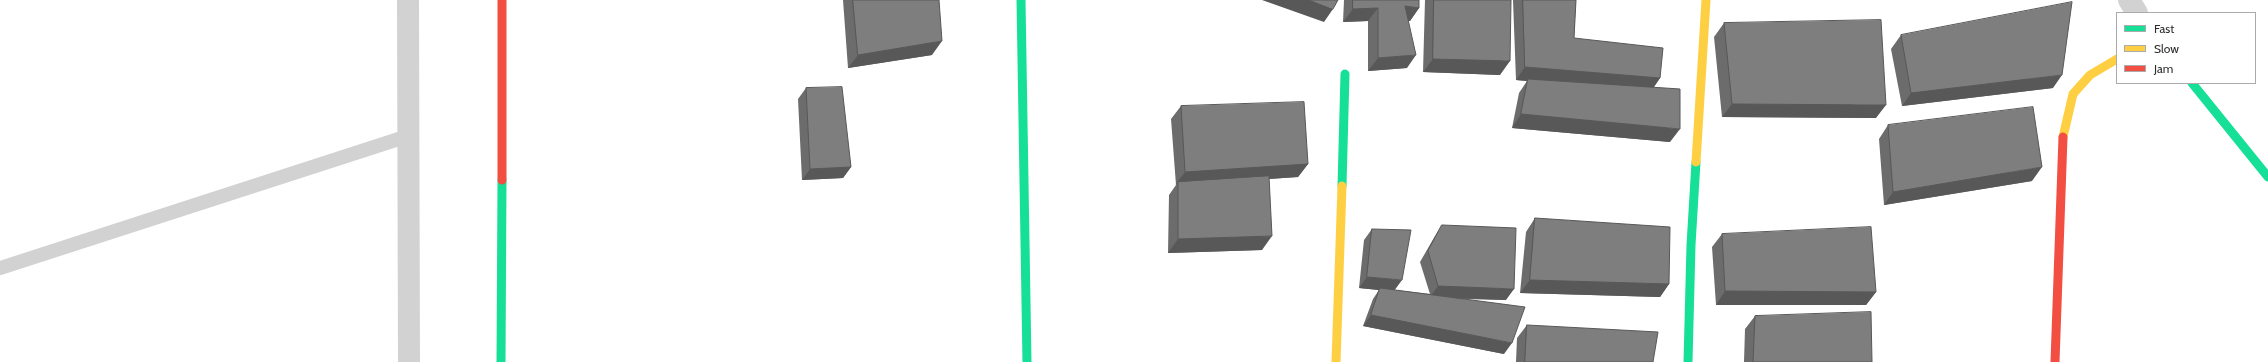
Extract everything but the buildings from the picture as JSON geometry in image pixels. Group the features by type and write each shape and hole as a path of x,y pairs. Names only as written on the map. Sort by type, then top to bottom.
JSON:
{"street":[{"path":"408,0 409,362"},
{"path":"501,362 502,0"},
{"path":"1021,0 1027,362"},
{"path":"1688,362 1691,245 1706,0"},
{"path":"2129,0 2136,12"},
{"path":"2055,362 2064,130 2073,94 2090,75 2116,60"},
{"path":"1336,362 1345,74"},
{"path":"2193,84 2268,177"}],"lane":[{"path":"0,268 408,136"}],"traffic: fast":[{"path":"1021,0 1027,362"},
{"path":"1342,186 1345,74"},
{"path":"2193,84 2268,177"},
{"path":"1688,362 1691,245 1696,162"},
{"path":"501,362 502,180"}],"traffic: slow":[{"path":"1696,162 1706,0"},
{"path":"2063,137 2073,94 2090,75 2116,60"},
{"path":"1336,362 1342,186"}],"traffic: jam":[{"path":"502,0 502,180"},
{"path":"2055,362 2063,137"}]}
